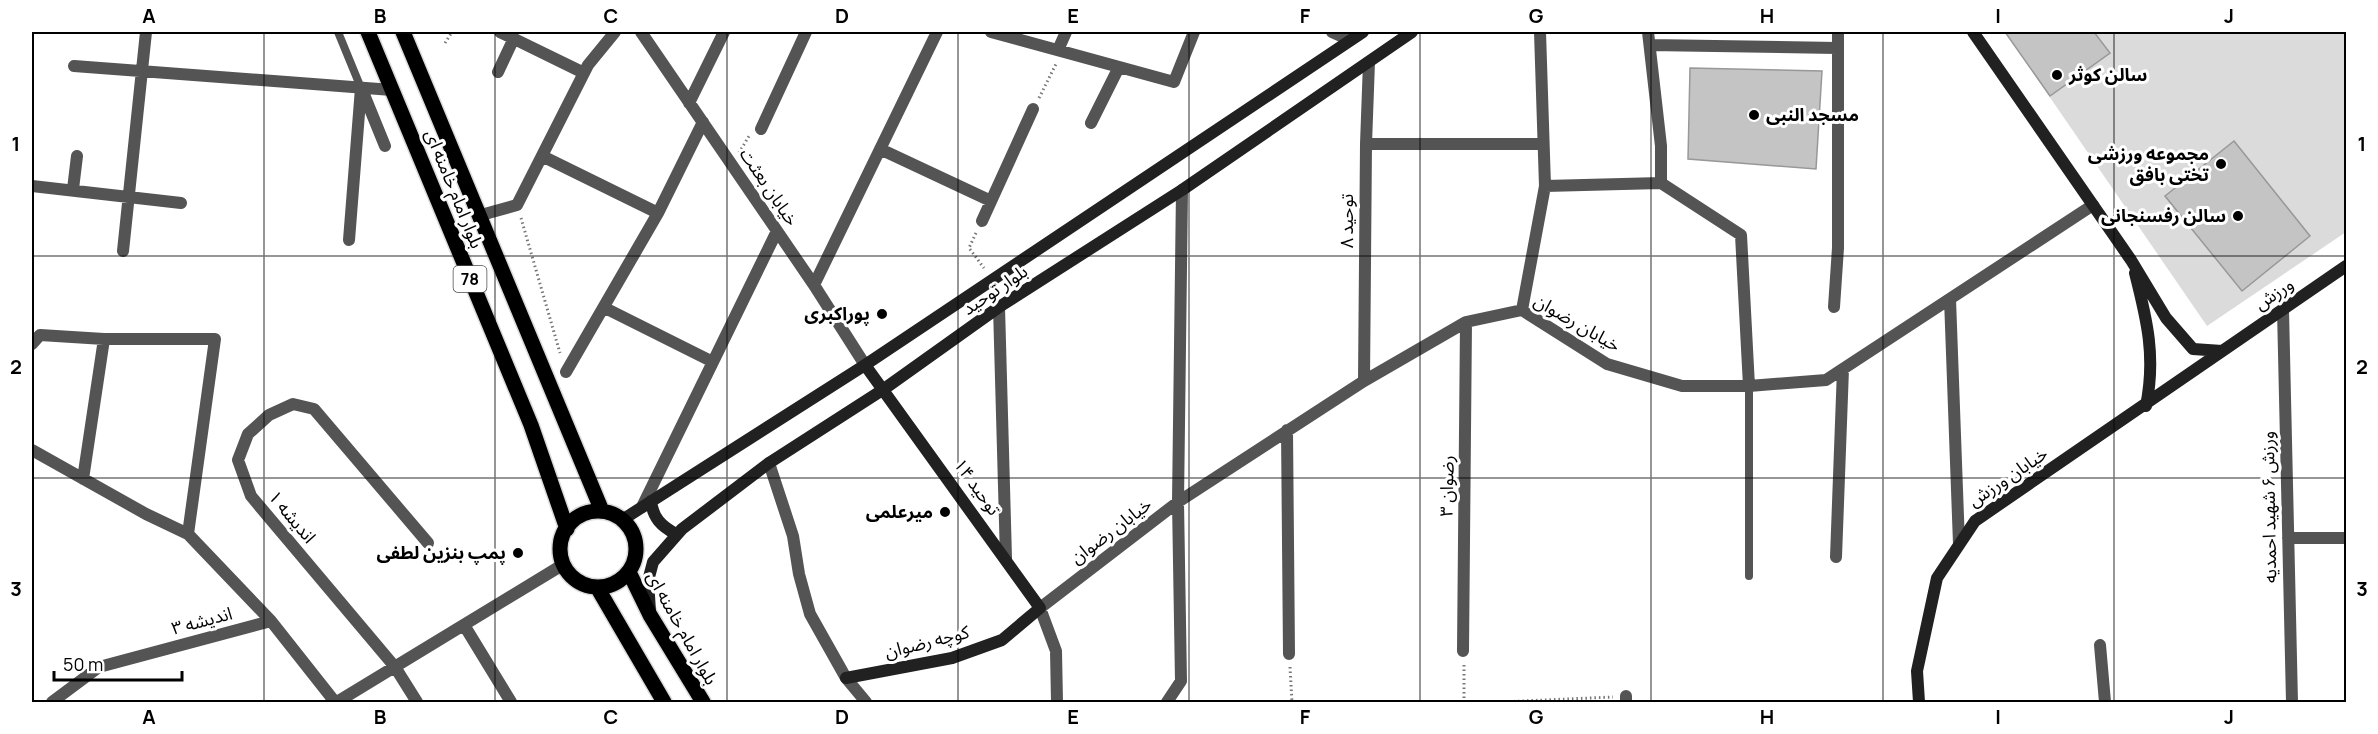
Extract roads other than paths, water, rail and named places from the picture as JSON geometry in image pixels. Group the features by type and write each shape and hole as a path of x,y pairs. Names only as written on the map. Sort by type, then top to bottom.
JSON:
{"main road":[{"name":"بلوار امام خامنه ای","path":"368,32 531,424 567,529"},
{"name":"بلوار امام خامنه ای","path":"404,32 602,511"},
{"path":"564,564 581,582 597,587 615,583 629,572 636,554 636,541 632,530 622,520 602,511 582,515 567,529"},
{"name":"78","path":"564,564 561,542 567,529"},
{"name":"بلوار امام خامنه ای","path":"629,572 650,615 702,702"},
{"path":"597,587 664,702"}],"street":[{"path":"123,251 146,32"},
{"path":"500,32 586,69"},
{"path":"481,215 517,205 586,69 615,32"},
{"name":"خیابان بعثت","path":"641,32 814,285 865,365"},
{"path":"690,103 724,32"},
{"path":"761,129 806,32"},
{"path":"814,285 937,32"},
{"path":"991,32 1174,82 1194,32"},
{"path":"1060,51 1066,32"},
{"path":"1332,32 1350,40"},
{"name":"بلوار توحید","path":"622,520 865,365 1363,32"},
{"name":"بلوار توحید","path":"650,615 648,581 653,562 676,534 769,463 884,389 999,308 1182,190 1412,32"},
{"path":"1522,310 1545,186 1540,32"},
{"path":"1648,32 1661,146 1661,183"},
{"path":"1834,307 1838,248 1838,32"},
{"path":"1973,32 2131,260 2166,318 2193,349 2222,351"},
{"path":"498,72 514,38"},
{"path":"1650,45 1837,48"},
{"name":"توحید ۸","path":"1364,381 1369,62"},
{"path":"74,66 392,90"},
{"path":"1091,123 1119,67"},
{"path":"361,88 385,146"},
{"path":"349,240 361,88"},
{"path":"982,221 1033,109"},
{"path":"566,372 658,213 703,122"},
{"path":"1366,144 1543,144"},
{"path":"880,149 992,201"},
{"path":"73,189 77,156"},
{"path":"542,156 658,213"},
{"path":"1545,186 1661,183 1742,235 1749,386"},
{"path":"32,186 181,203"},
{"path":"1167,702 1181,681 1178,502 1182,190"},
{"name":"خیابان رضوان","path":"1040,608 1178,502 1364,381 1466,322 1522,310 1607,364 1682,386 1749,386 1826,380 2093,205"},
{"path":"676,534 659,523 646,504 711,361 777,231"},
{"path":"2131,260 2149,329 2152,377 2146,406"},
{"name":"ورزش","path":"2222,351 2346,266"},
{"path":"1950,299 1959,544"},
{"path":"605,308 711,361"},
{"path":"999,308 1006,558"},
{"name":"ورزش ۶ شهید احمدیه","path":"2283,310 2292,702"},
{"name":"رضوان ۳","path":"1463,651 1466,322"},
{"path":"32,344 40,335 104,339 215,339 188,534"},
{"path":"82,479 104,339"},
{"name":"خیابان ورزش","path":"1919,702 1917,671 1937,578 1975,521 2146,406 2222,351"},
{"name":"توحید ۱۴","path":"865,365 1040,608"},
{"path":"1836,556 1843,369"},
{"name":"اندیشه ۱","path":"417,702 395,667 251,496 238,460 248,434 269,415 293,404 314,409 428,543"},
{"path":"1287,430 1289,654"},
{"path":"32,450 82,479 188,534 271,621 336,702 564,564"},
{"path":"769,463 794,536 799,574 810,614 846,678 866,702"},
{"path":"2288,538 2346,538"},
{"path":"1040,608 1056,651 1058,702"},
{"name":"کوچه رضوان","path":"846,678 952,658 1002,640 1040,608"},
{"name":"اندیشه ۳","path":"52,702 99,667 271,621"},
{"path":"464,625 511,702"},
{"path":"2100,645 2105,702"}],"lane":[{"path":"338,32 361,88"},
{"path":"1749,386 1749,576"}],"place":[{"name":"سالن کوثر","path":"2057,75"},
{"name":"مسجد النبی","path":"1754,115"},
{"name":"مجموعه ورزشی تختی بافق","path":"2221,164"},
{"name":"سالن رفسنجانی","path":"2238,216"},
{"name":"پوراکبری","path":"882,314"},
{"name":"میرعلمی","path":"945,512"},
{"name":"پمپ بنزین لطفی","path":"518,553"}]}
